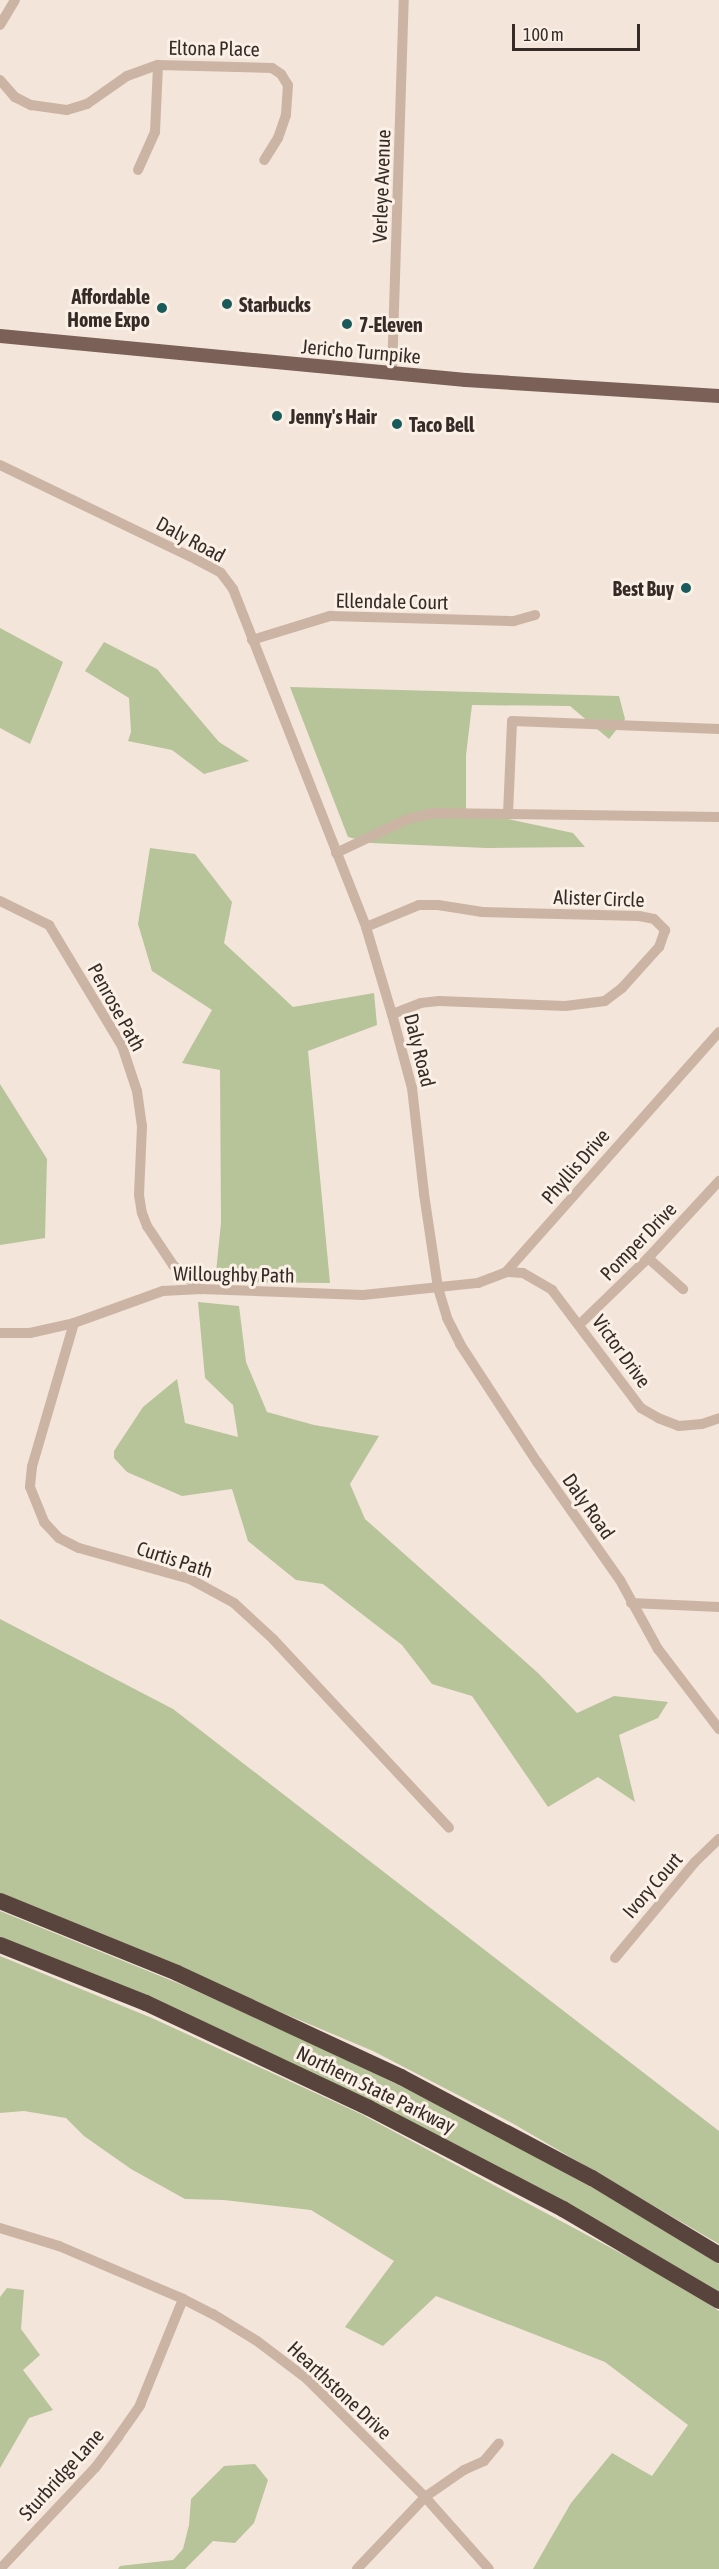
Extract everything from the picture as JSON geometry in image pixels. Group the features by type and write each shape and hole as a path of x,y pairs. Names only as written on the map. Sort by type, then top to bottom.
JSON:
{"highway":[{"name":"Northern State Parkway","path":"0,1901 195,1981 410,2082 592,2178 719,2255"},
{"name":"Northern State Parkway","path":"0,1945 146,2003 332,2089 563,2209 719,2301"}],"main road":[{"name":"Jericho Turnpike","path":"0,336 392,373 719,396"}],"street":[{"path":"0,25 15,0"},
{"name":"Verleye Avenue","path":"392,373 404,0"},
{"path":"138,170 155,132 158,65"},
{"name":"Eltona Place","path":"0,80 15,97 31,105 67,110 87,104 127,76 158,65 256,65 272,68 281,74 288,86 286,115 278,138 264,160"},
{"name":"Daly Road","path":"0,465 221,573 232,589 366,927 392,1014 412,1088 438,1288 447,1318 460,1344 537,1462 620,1580 658,1649 719,1729"},
{"name":"Ellendale Court","path":"252,639 330,616 514,621 535,615"},
{"path":"508,814 512,721 719,729"},
{"path":"336,853 408,819 433,813 719,817"},
{"name":"Penrose Path","path":"0,901 49,925 122,1046 137,1091 142,1126 139,1195 142,1213 147,1226 173,1265 201,1289"},
{"name":"Alister Circle","path":"366,927 419,905 438,905 482,912 639,916 654,918 665,930 659,947 622,988 605,1001 565,1006 439,1001 421,1003 392,1014"},
{"name":"Phyllis Drive","path":"438,1288 478,1283 506,1272 719,1032"},
{"name":"Pomper Drive","path":"580,1324 648,1258 719,1181"},
{"path":"648,1258 683,1289"},
{"name":"Victor Drive","path":"506,1272 523,1273 552,1290 580,1324 627,1393 641,1408 679,1426 702,1424 719,1418"},
{"name":"Willoughby Path","path":"0,1333 30,1333 74,1323 163,1291 201,1289 363,1295 438,1288"},
{"name":"Curtis Path","path":"74,1323 32,1467 30,1487 44,1522 59,1538 79,1548 190,1579 234,1603 273,1639 449,1828"},
{"path":"631,1603 715,1607 719,1596"},
{"name":"Ivory Court","path":"615,1958 695,1862 719,1839"},
{"name":"Hearthstone Drive","path":"0,2228 59,2247 183,2299 213,2313 257,2341 307,2379 425,2497 489,2569"},
{"name":"Sturbridge Lane","path":"0,2569 95,2468 118,2437 140,2404 183,2299"},
{"path":"357,2569 425,2497 464,2470 484,2461 499,2443"}],"green space":[{"path":"0,628 63,662 30,744 0,728"},
{"path":"104,642 157,669 219,742 249,761 204,774 172,750 128,741 131,732 129,698 85,671"},
{"path":"290,687 619,696 625,719 609,739 570,706 472,705 466,755 466,810 573,833 585,847 487,848 371,843 348,837"},
{"path":"150,848 195,854 232,902 224,943 293,1007 374,993 377,1025 308,1051 330,1283 215,1282 221,1223 220,1070 182,1063 212,1010 152,971 138,924"},
{"path":"0,1084 47,1159 45,1238 0,1245"},
{"path":"198,1302 239,1306 246,1362 267,1412 314,1425 379,1436 350,1484 365,1519 538,1673 577,1713 614,1696 668,1702 658,1718 619,1735 635,1802 598,1777 548,1807 472,1696 432,1684 402,1645 323,1584 296,1580 248,1541 232,1489 182,1496 127,1472 114,1458 114,1451 143,1407 177,1379 185,1423 238,1437 233,1405 205,1378"},
{"path":"0,1619 173,1709 719,2131 719,2244 512,2123 373,2051 0,1894"},
{"path":"0,1911 185,1986 331,2052 476,2123 604,2194 719,2264 719,2298 556,2202 0,1941"},
{"path":"0,1956 152,2018 361,2114 686,2288 719,2311 719,2569 533,2569 571,2503 612,2453 652,2476 688,2425 605,2362 436,2296 383,2346 345,2327 394,2261 311,2210 224,2200 185,2199 131,2169 84,2136 66,2118 24,2111 0,2113"},
{"path":"7,2288 24,2290 21,2329 40,2355 23,2370 53,2410 29,2418 0,2468 0,2297"},
{"path":"255,2464 268,2480 254,2523 235,2543 213,2541 185,2569 118,2569 120,2566 173,2560 183,2549 189,2525 191,2499 224,2466"}],"place":[{"name":"Starbucks","path":"227,304"},
{"name":"Affordable Home Expo","path":"162,308"},
{"name":"7-Eleven","path":"347,324"},
{"name":"Jenny's Hair","path":"277,416"},
{"name":"Taco Bell","path":"397,424"},
{"name":"Best Buy","path":"686,588"}]}
